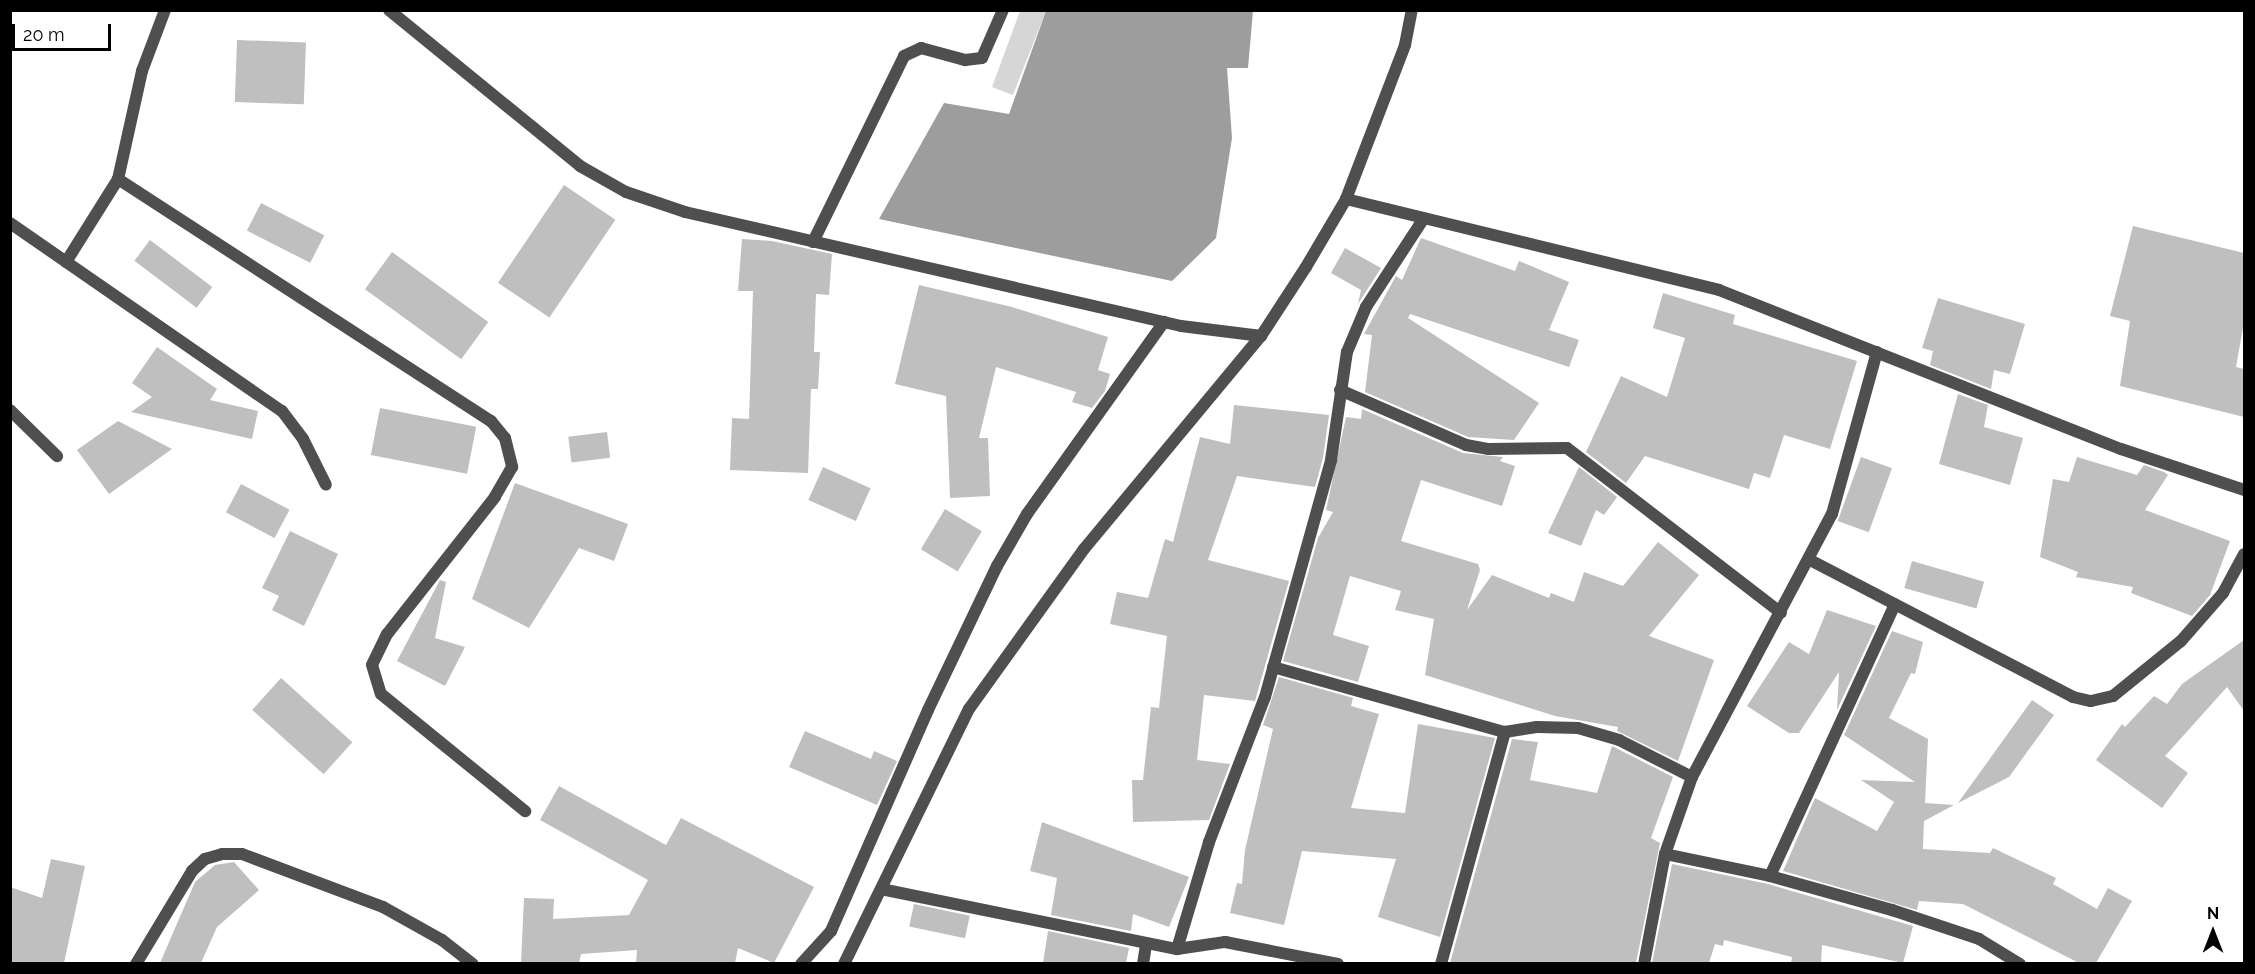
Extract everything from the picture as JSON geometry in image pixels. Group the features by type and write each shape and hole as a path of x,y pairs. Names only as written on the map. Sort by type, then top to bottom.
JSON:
{"street":[{"path":"66,262 118,179 142,71 165,10"},
{"path":"388,10 580,166 626,192 685,212 1164,322 1261,336"},
{"path":"813,242 904,56 921,48 965,60 982,58 1004,10"},
{"path":"844,963 969,708 1084,549 1261,336 1346,199 1405,45 1412,10"},
{"path":"118,179 491,421 505,438 512,467 495,497 387,634 372,665 381,694 525,811"},
{"path":"1346,199 1719,290 2121,449 2244,490"},
{"path":"1176,949 1209,842 1273,667 1331,460 1347,352 1366,307 1424,219"},
{"path":"10,224 282,411 303,439 326,485"},
{"path":"801,963 831,931 928,710 997,566 1027,514 1164,322"},
{"path":"1644,963 1665,854 1692,777 1832,514 1877,352"},
{"path":"1340,390 1466,445 1488,449 1568,448 1781,613"},
{"path":"10,410 57,456"},
{"path":"1809,560 2073,698 2091,701 2113,696 2181,641 2223,593 2244,554"},
{"path":"1770,876 1895,604"},
{"path":"1273,667 1505,732 1537,727 1578,728 1619,740 1692,777"},
{"path":"1442,963 1505,732"},
{"path":"136,963 192,872 205,859 222,854 242,854 383,907 433,934 473,963"},
{"path":"1665,854 1770,876 1979,939 2020,963"},
{"path":"881,889 1176,949 1225,942 1338,963"},
{"path":"1143,963 1146,944"}],"shaded area":[{"path":"1020,11 1046,11 1013,95 992,87"},
{"path":"1046,11 1253,11 1248,68 1227,68 1232,138 1216,238 1172,281 879,219 944,103 1009,114"}],"building":[{"path":"237,40 306,42 304,104 235,102"},
{"path":"564,185 615,220 549,317 498,283"},
{"path":"261,203 324,235 310,263 247,231"},
{"path":"2133,226 2244,253 2244,322 2236,367 2244,369 2244,417 2120,386 2130,321 2110,316"},
{"path":"1421,238 1515,271 1519,261 1569,282 1549,330 1579,340 1569,367 1410,314 1408,318 1539,403 1514,440 1468,437 1365,392 1372,335 1364,334 1396,276 1402,280"},
{"path":"742,239 772,241 832,254 829,295 816,294 814,352 820,352 818,389 811,389 808,473 730,470 732,418 749,419 753,291 738,291"},
{"path":"150,240 212,287 197,308 134,261"},
{"path":"1345,248 1381,268 1358,304 1361,290 1331,273"},
{"path":"392,252 488,322 461,359 365,289"},
{"path":"919,285 1012,307 1108,337 1098,370 1110,374 1105,391 1092,408 1072,402 1076,392 996,367 979,438 988,438 990,496 950,498 946,396 895,384"},
{"path":"1663,293 1735,315 1733,324 1857,361 1830,449 1784,435 1770,478 1754,473 1749,489 1645,456 1626,483 1586,452 1621,376 1667,397 1685,338 1653,328"},
{"path":"1938,298 2025,324 2010,374 1994,370 1991,389 1930,365 1933,351 1922,348"},
{"path":"157,347 217,389 210,400 258,411 252,439 131,412 152,397 132,383"},
{"path":"1958,394 1988,405 1984,427 2023,438 2010,485 1939,464"},
{"path":"1234,405 1329,415 1323,458 1315,487 1237,476 1208,560 1289,581 1255,701 1204,695 1197,760 1230,764 1209,820 1133,822 1132,780 1143,780 1151,707 1159,708 1167,636 1110,624 1117,592 1148,598 1165,539 1173,542 1200,437 1230,444"},
{"path":"380,408 476,427 467,474 371,455"},
{"path":"1362,409 1463,453 1503,457 1500,461 1515,466 1502,506 1421,480 1401,541 1478,564 1480,570 1467,610 1492,575 1549,598 1551,593 1574,602 1584,572 1623,586 1658,542 1699,575 1649,636 1714,660 1678,761 1617,731 1618,727 1555,716 1425,675 1434,619 1395,610 1401,591 1350,576 1333,635 1369,646 1358,682 1283,661 1318,538 1333,512 1326,510 1346,417 1361,419"},
{"path":"118,421 172,449 109,494 77,450"},
{"path":"607,432 610,458 571,463 568,437"},
{"path":"1861,457 1892,468 1869,532 1838,521"},
{"path":"2077,457 2137,475 2144,465 2164,472 2168,475 2145,510 2230,541 2210,595 2192,616 2131,593 2133,587 2076,577 2078,572 2040,557 2053,479 2069,482"},
{"path":"823,467 871,488 856,521 808,500"},
{"path":"1579,467 1617,497 1604,515 1596,510 1581,546 1548,533"},
{"path":"515,483 628,524 614,561 579,548 529,628 472,599"},
{"path":"241,484 290,510 275,538 226,512"},
{"path":"945,509 982,531 958,571 921,549"},
{"path":"290,531 338,554 304,626 272,610 279,596 262,588"},
{"path":"1912,561 1984,582 1976,609 1904,588"},
{"path":"440,580 446,582 435,638 465,647 445,686 397,661"},
{"path":"1827,610 1876,626 1837,710 1839,672 1799,733 1789,733 1747,706 1789,642 1809,654"},
{"path":"1892,631 1923,642 1915,674 1911,673 1889,718 1928,739 1925,803 1954,805 1924,821 1923,849 1990,853 1993,848 2056,878 2053,884 2097,909 2108,888 2132,901 2096,963 2079,963 1963,904 1919,901 1917,910 1783,871 1815,798 1877,831 1894,802 1861,780 1915,782 1844,735"},
{"path":"2244,640 2244,711 2227,687 2165,756 2188,773 2162,808 2096,760 2122,724 2125,727 2154,696 2167,704 2182,684"},
{"path":"1279,677 1353,698 1351,706 1379,714 1351,808 1405,813 1418,724 1495,738 1440,937 1378,917 1396,859 1302,851 1284,925 1230,913 1237,883 1242,884 1245,850 1273,729 1263,725"},
{"path":"281,678 352,742 324,774 252,710"},
{"path":"2032,700 2054,715 2009,777 1958,803"},
{"path":"805,731 871,759 874,751 897,761 877,805 789,767"},
{"path":"1512,739 1538,742 1530,780 1597,793 1612,746 1673,777 1651,838 1660,843 1636,963 1450,963"},
{"path":"559,786 666,845 681,818 814,887 774,963 738,948 735,963 636,963 637,950 581,954 579,963 521,963 524,898 554,899 553,919 629,915 648,880 540,820"},
{"path":"1042,822 1189,877 1169,927 1133,914 1131,931 1051,915 1057,878 1030,871"},
{"path":"51,859 85,866 64,963 10,963 10,887 42,898"},
{"path":"234,862 259,890 217,927 201,963 160,963 195,882 215,865"},
{"path":"1672,864 1768,884 1913,926 1903,963 1822,945 1821,963 1791,963 1792,957 1724,940 1723,946 1715,944 1709,963 1652,963"},
{"path":"914,904 970,916 965,938 909,926"},
{"path":"1048,931 1129,948 1126,963 1043,963"}]}
